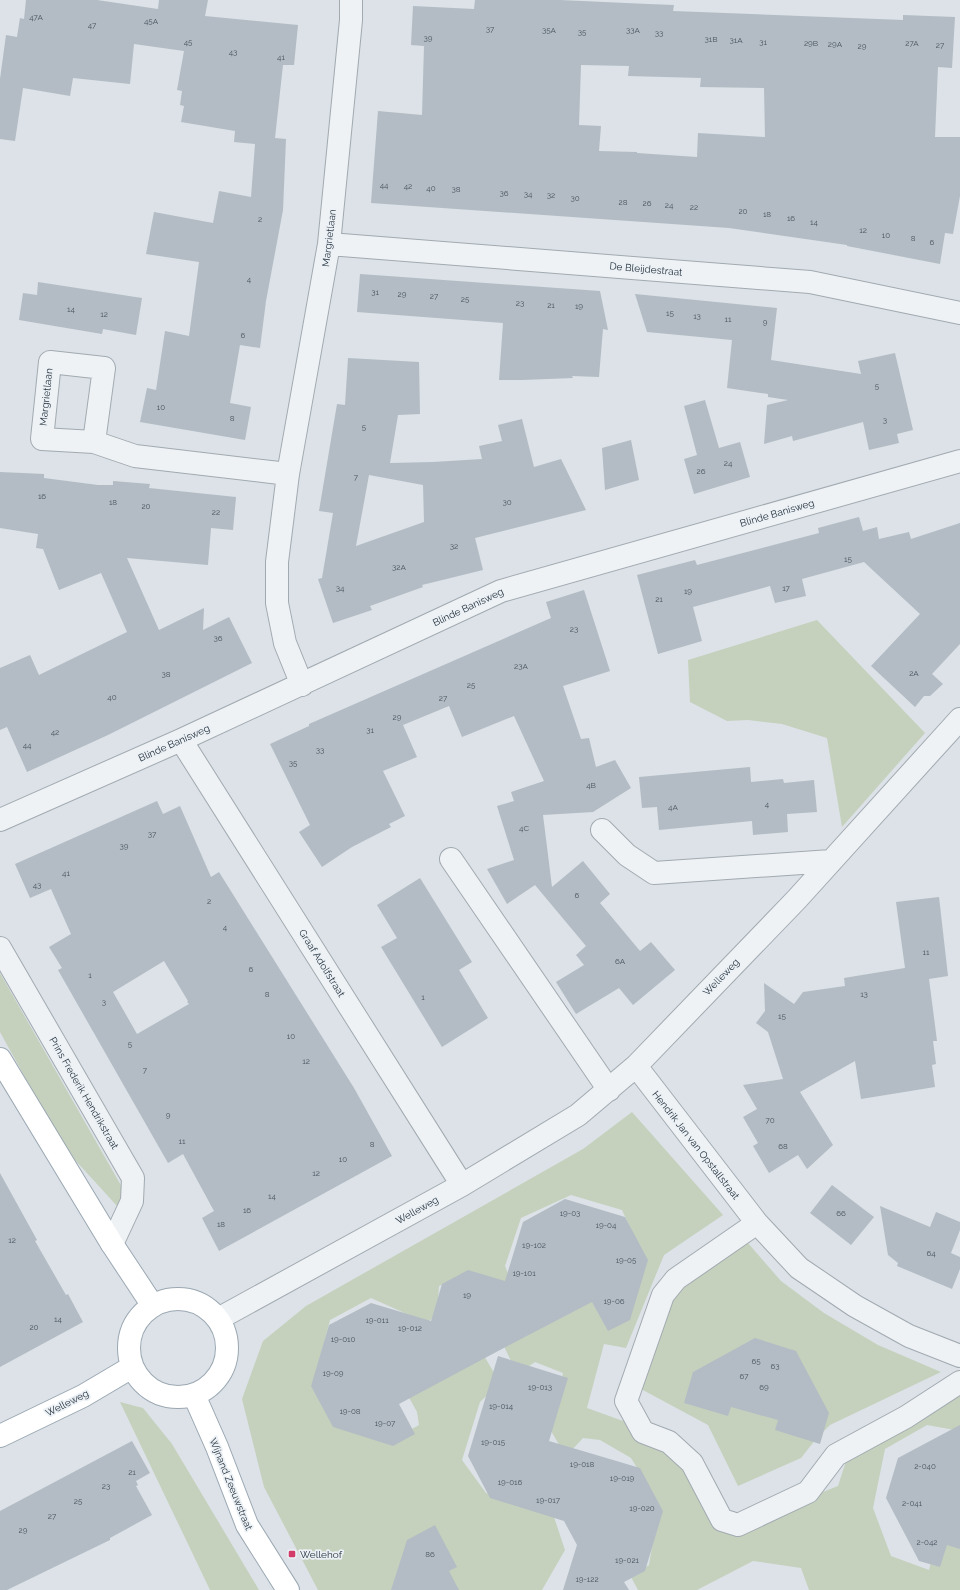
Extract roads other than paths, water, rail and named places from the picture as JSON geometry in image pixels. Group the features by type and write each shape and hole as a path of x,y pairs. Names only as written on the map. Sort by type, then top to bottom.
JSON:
{"main road":[{"path":"0,1059 112,1244 153,1306"},
{"path":"166,1300 187,1300 207,1309 218,1319 224,1332 227,1347 225,1362 219,1377 208,1387 194,1395 170,1397 158,1394 147,1387 138,1378 132,1367 129,1354 129,1339 134,1327 142,1315 153,1306 166,1300"},
{"name":"Welleweg","path":"0,1436 83,1396 132,1367"},
{"name":"Wijnand Zeeuwstraat","path":"194,1395 217,1447 247,1525 288,1590"}],"street":[{"name":"Margrietlaan","path":"302,685 285,643 276,602 277,562 288,474 329,244 351,20 351,0"},
{"name":"De Bleijdestraat","path":"329,244 810,282 960,313"},
{"path":"94,442 135,456 288,474"},
{"name":"Blinde Banisweg","path":"0,820 302,685 501,591 960,461"},
{"name":"Welleweg","path":"218,1319 462,1185 578,1115 609,1090 636,1066 792,904 960,719"},
{"name":"Graaf Adolfstraat","path":"181,740 462,1185"},
{"path":"602,830 627,855 654,873 831,861"},
{"path":"451,859 609,1090"},
{"name":"Prins Frederik Hendrikstraat","path":"0,948 133,1178 132,1201 112,1244"},
{"name":"Hendrik Jan van Opstallstraat","path":"636,1066 757,1223 799,1268 855,1306 909,1336 960,1356"},
{"path":"757,1223 676,1279 663,1295 626,1401 643,1432 669,1442 692,1463 722,1520 738,1525 808,1492 836,1455 906,1417 960,1382"}],"place":[{"name":"Wellehof","path":"292,1554"}]}
